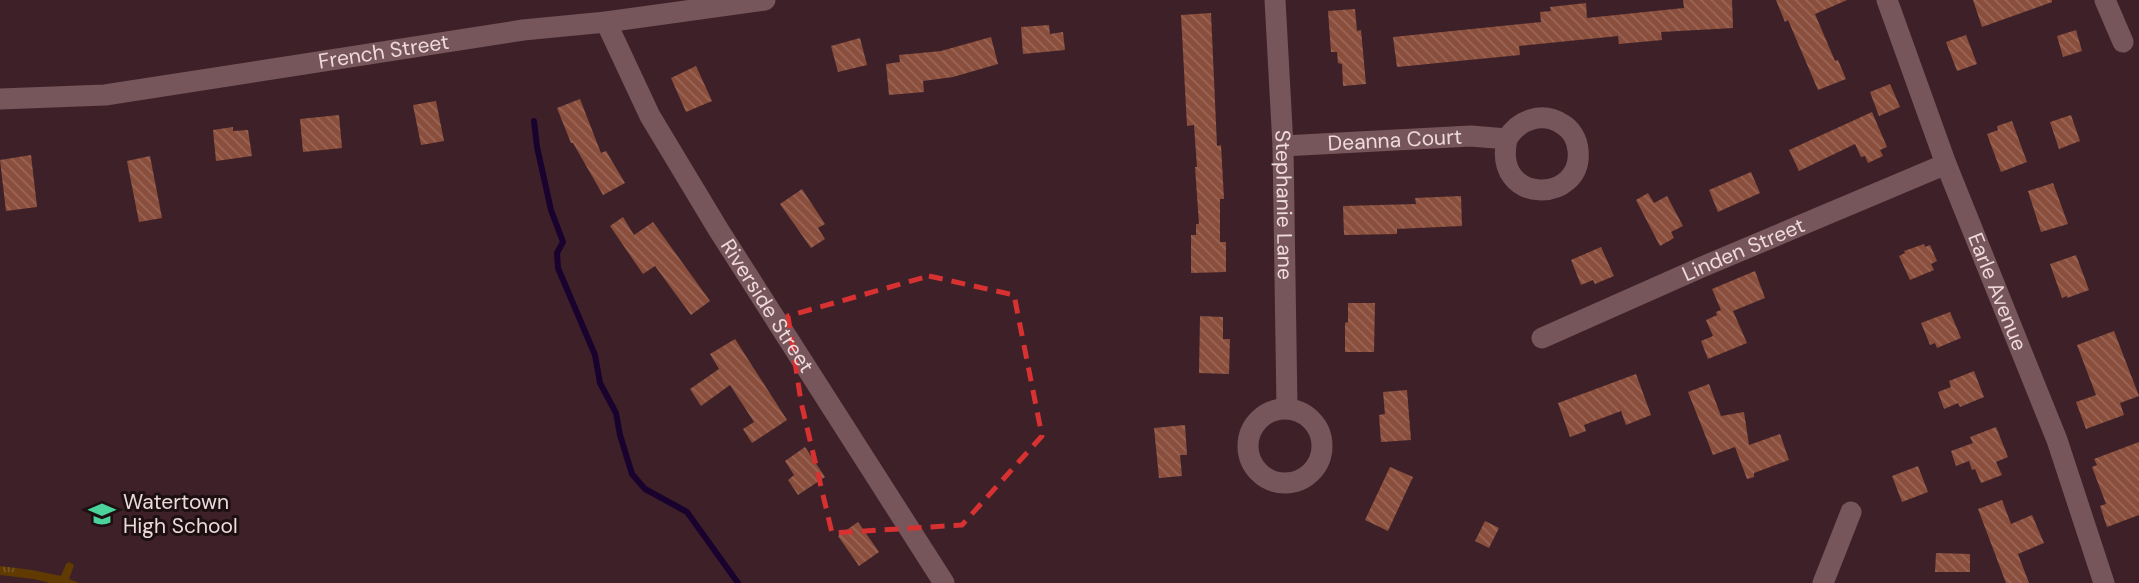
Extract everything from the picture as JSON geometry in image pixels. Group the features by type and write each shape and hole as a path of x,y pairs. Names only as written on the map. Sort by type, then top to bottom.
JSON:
{"street":[{"name":"French Street","path":"0,99 104,95 509,32 606,22 765,0"},
{"name":"Stephanie Lane","path":"1275,0 1283,146 1287,408"},
{"name":"Earle Avenue","path":"1887,0 1947,164 2057,440 2104,583"},
{"path":"2105,0 2123,42"},
{"name":"Riverside Street","path":"606,22 650,116 718,229 944,583"},
{"name":"Deanna Court","path":"1283,146 1471,136 1507,139"},
{"name":"Linden Street","path":"1542,338 1947,164"},
{"path":"1823,583 1851,512"}],"highlighted area":[{"path":"929,276 1014,295 1042,436 962,525 832,533 801,402 788,316"}],"green space":[{"path":"69,562 74,565 69,579 79,583 50,583 0,575 0,566 61,576"}],"building":[{"path":"1683,0 1732,0 1733,28 1661,32 1662,40 1619,44 1618,36 1519,46 1520,55 1397,67 1393,37 1541,22 1540,12 1551,11 1550,7 1586,3 1587,18 1684,8"},
{"path":"1776,0 1847,0 1815,14 1835,61 1838,60 1846,79 1818,90 1788,20 1785,22"},
{"path":"1973,0 2052,0 2052,2 1982,27"},
{"path":"1355,9 1357,31 1361,30 1366,84 1343,86 1342,64 1338,63 1337,52 1331,52 1328,11"},
{"path":"1211,13 1217,146 1221,145 1224,199 1220,199 1220,242 1226,242 1226,272 1191,273 1191,235 1196,235 1196,224 1199,224 1197,167 1194,125 1187,126 1181,15"},
{"path":"1049,25 1050,34 1063,32 1065,50 1023,54 1021,27"},
{"path":"2076,30 2082,51 2063,57 2057,36"},
{"path":"1966,35 1977,64 1957,71 1946,42"},
{"path":"991,37 998,64 953,77 923,81 924,92 889,95 886,64 900,62 899,55 941,51"},
{"path":"860,38 867,65 838,72 831,46"},
{"path":"696,66 712,101 686,112 671,78"},
{"path":"1890,84 1900,107 1879,116 1870,92"},
{"path":"580,99 601,153 606,151 625,183 603,195 571,143 557,108"},
{"path":"436,101 444,141 421,145 413,105"},
{"path":"1872,112 1887,147 1880,150 1883,156 1868,163 1865,156 1861,157 1855,144 1799,171 1789,150"},
{"path":"339,115 342,148 303,152 300,119"},
{"path":"2071,115 2080,141 2059,149 2050,122"},
{"path":"2012,121 2027,162 2001,172 1987,134 1998,130 1997,126"},
{"path":"233,127 233,131 248,130 252,156 216,161 213,130"},
{"path":"31,155 37,207 6,211 0,160"},
{"path":"150,156 162,218 139,222 127,161"},
{"path":"1751,172 1760,193 1718,212 1709,190"},
{"path":"2053,183 2068,224 2041,232 2028,191"},
{"path":"802,189 825,224 818,228 825,239 811,248 780,204"},
{"path":"1648,193 1654,203 1667,196 1683,226 1671,232 1674,238 1660,246 1636,200"},
{"path":"1461,196 1462,226 1397,229 1397,234 1344,235 1343,206 1416,204 1415,198"},
{"path":"623,217 634,235 653,222 710,301 691,315 655,266 643,274 610,226"},
{"path":"1924,244 1925,247 1930,245 1937,261 1931,264 1934,270 1910,280 1899,256 1905,253 1904,251"},
{"path":"1601,247 1614,276 1595,284 1593,280 1581,285 1571,260"},
{"path":"2076,255 2089,290 2062,298 2050,264"},
{"path":"1755,271 1765,298 1733,311 1747,343 1708,359 1701,341 1713,336 1706,320 1721,310 1712,289"},
{"path":"1348,303 1375,303 1374,352 1345,352"},
{"path":"1950,312 1961,338 1937,348 1935,343 1930,345 1921,323"},
{"path":"1200,316 1223,317 1223,339 1230,339 1229,374 1199,373"},
{"path":"2114,331 2139,396 2120,403 2124,415 2086,429 2076,402 2096,395 2077,345"},
{"path":"735,339 787,420 752,443 743,429 754,422 730,385 701,406 690,389 719,369 710,354"},
{"path":"1974,371 1984,397 1960,407 1958,403 1944,409 1938,392 1951,387 1949,381"},
{"path":"1636,374 1651,415 1626,425 1621,411 1584,425 1586,431 1570,437 1558,403"},
{"path":"1709,384 1721,416 1744,412 1749,445 1780,434 1789,460 1754,473 1754,477 1747,479 1735,447 1713,455 1688,392"},
{"path":"1407,390 1411,440 1381,442 1379,415 1385,414 1383,392"},
{"path":"1185,425 1187,455 1180,455 1182,476 1159,478 1154,428"},
{"path":"1996,427 2008,457 1996,462 2002,475 1981,483 1969,461 1956,466 1951,451 1973,443 1970,437"},
{"path":"2139,442 2139,515 2107,527 2100,506 2106,504 2092,467 2097,465 2094,459"},
{"path":"805,447 825,477 798,495 788,480 794,475 785,461"},
{"path":"1918,466 1928,492 1902,502 1892,476"},
{"path":"1390,467 1413,477 1388,531 1365,520"},
{"path":"2002,500 2011,524 2032,515 2044,543 2018,554 2029,583 2006,583 1978,509"},
{"path":"1485,521 1499,528 1489,548 1475,541"},
{"path":"858,522 879,552 859,566 838,536"},
{"path":"1936,553 1970,554 1970,572 1935,572"}],"waterway":[{"path":"534,121 551,210 563,242 557,253 558,268 595,355 600,383 616,413 632,474 645,489 687,512 738,583"}],"place":[{"name":"Watertown High School","path":"102,514"}]}
